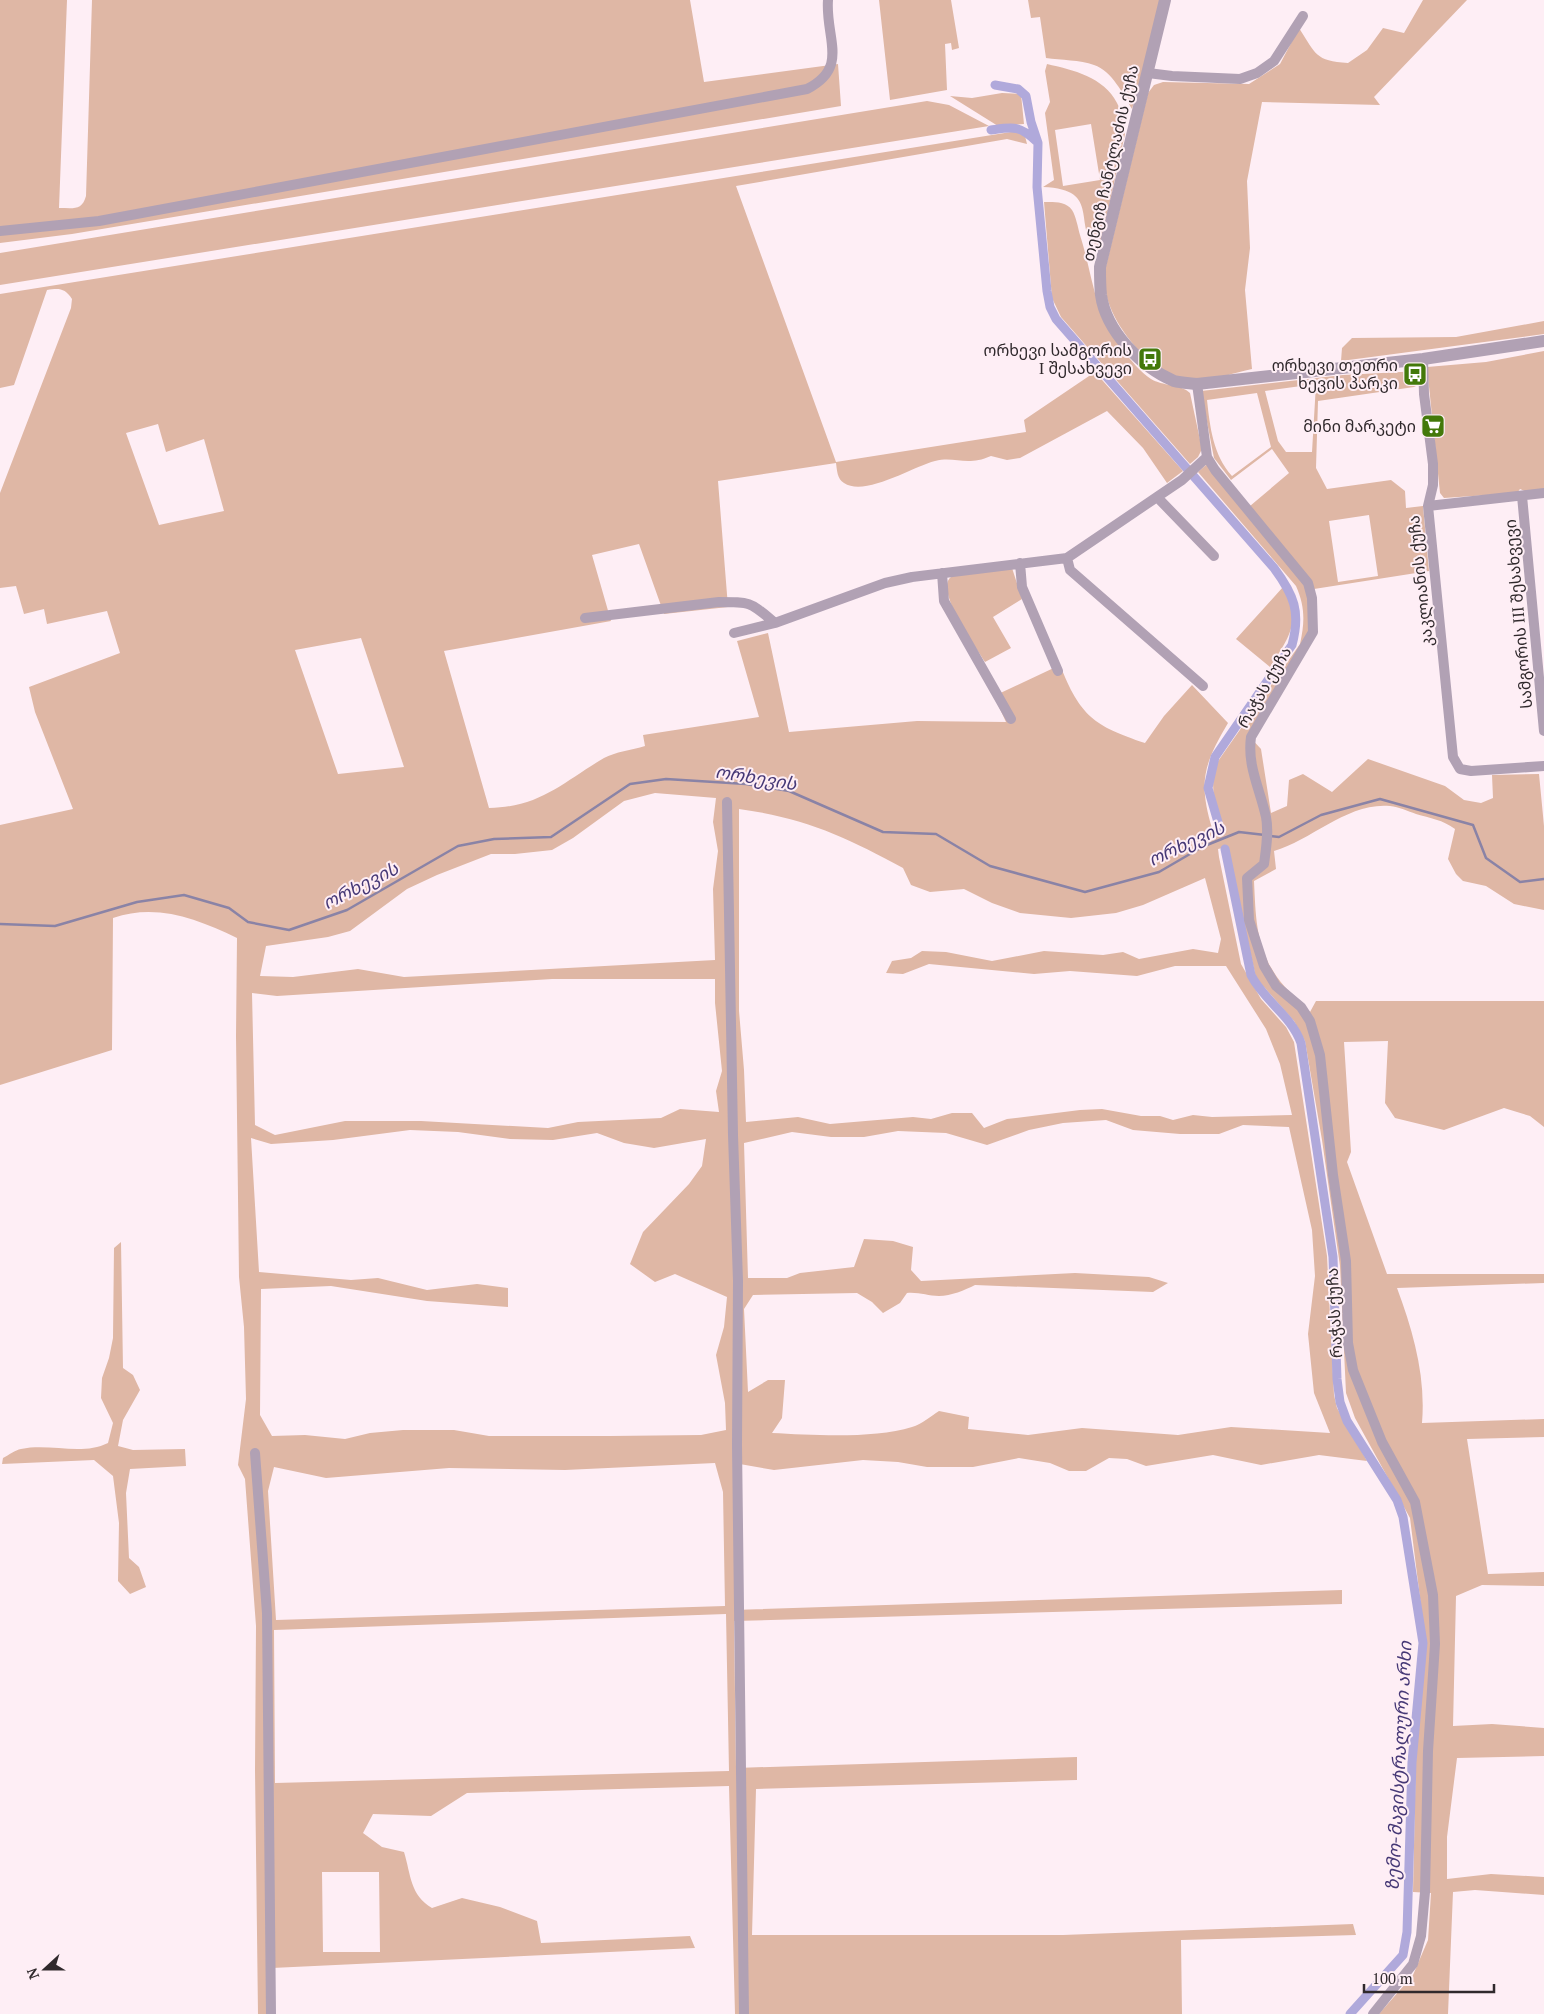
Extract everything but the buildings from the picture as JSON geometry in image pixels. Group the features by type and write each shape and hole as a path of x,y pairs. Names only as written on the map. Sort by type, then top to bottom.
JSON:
{"street":[{"path":"0,231 99,220 807,89 820,82 831,70 833,58 827,15 828,0"},
{"name":"თენგიზ ჩანტლაძის ქუჩა","path":"1165,0 1100,268 1101,296 1108,320 1131,351 1158,373 1176,382 1197,384 1423,359 1544,341"},
{"path":"1148,73 1240,79 1257,73 1274,61 1303,16"},
{"name":"კაკლიანის ქუჩა","path":"1423,359 1424,394 1433,464 1433,485 1428,506 1453,758 1460,769 1471,771 1544,766"},
{"path":"734,633 775,623 885,583 942,573 1067,558 1182,480 1207,457 1197,384"},
{"name":"რაჭას ქუჩა","path":"1207,457 1215,470 1308,582 1313,610 1313,632 1251,737 1249,751 1251,766 1266,819 1267,841 1264,864 1247,878 1249,920 1264,966 1276,986 1301,1008 1310,1021 1320,1055 1333,1175 1346,1261 1348,1343 1353,1370 1382,1442 1415,1502 1433,1595 1435,1644 1428,1751 1425,1892 1421,1936 1412,1964 1373,2014"},
{"path":"1428,506 1544,493"},
{"name":"სამგორის III შესახვევი","path":"1522,496 1544,730"},
{"path":"1157,497 1214,556"},
{"path":"1067,558 1070,570 1203,686"},
{"path":"1020,563 1022,587 1058,671"},
{"path":"942,573 944,601 1011,719"},
{"path":"585,618 719,602 735,602 752,603 775,623"},
{"path":"727,802 733,1135 738,1281 737,1445 744,2014"},
{"path":"255,1453 267,1613 271,2014"}],"shaded area":[{"path":"0,0 67,0 59,208 76,208 82,204 86,196 92,0 690,0 704,82 838,64 841,106 72,234 0,243"},
{"path":"879,0 951,0 959,48 952,50 951,43 945,44 947,90 890,100"},
{"path":"1028,0 1162,0 1132,109 1112,78 1100,68 1083,62 1046,58 1040,17 1031,18"},
{"path":"1423,0 1467,0 1374,97 1380,105 1262,102 1247,181 1250,248 1245,290 1252,369 1210,380 1197,381 1182,379 1152,363 1127,337 1110,307 1105,290 1105,270 1148,93 1154,85 1163,82 1249,84 1280,64 1299,28 1313,50 1322,58 1348,63 1367,50 1383,28 1404,33"},
{"path":"1047,64 1087,76 1111,94 1120,110 1125,134 1099,251 1091,242 1087,232 1080,202 1073,195 1062,189 1043,187 1054,180 1045,113 1050,102 1045,71","holes":["1091,124 1100,180 1063,186 1055,130"]},
{"path":"1002,93 1021,94 1024,124 998,126 950,96 972,98"},
{"path":"927,101 949,105 989,126 0,285 0,253"},
{"path":"1017,131 1025,136 1027,144 1007,139 736,186 836,462 1026,432 1024,420 1095,372 1183,471 1167,483 1143,448 1107,411 1020,458 1007,460 991,456 975,461 935,461 876,484 853,486 844,483 838,474 836,463 718,481 728,607 664,614 639,544 592,555 611,621 444,651 489,808 507,807 523,803 551,792 608,756 645,746 643,735 759,717 737,641 768,633 789,732 917,721 1006,722 994,696 1060,665 1067,682 1082,708 1091,717 1113,731 1145,743 1164,716 1192,685 1228,723 1213,750 1206,773 1205,785 1205,798 1212,828 1223,829 1213,790 1216,764 1300,644 1303,614 1296,586 1198,472 1206,465 1210,465 1305,584 1310,605 1308,633 1248,735 1261,749 1271,813 1287,806 1289,780 1303,774 1332,792 1368,759 1445,786 1464,800 1481,803 1493,798 1492,775 1539,774 1544,826 1544,910 1514,904 1486,886 1463,881 1456,874 1448,859 1455,829 1446,823 1390,806 1375,806 1360,810 1330,823 1288,846 1274,851 1276,869 1254,881 1259,937 1268,962 1275,975 1285,987 1310,1012 1316,1001 1544,1001 1544,1127 1530,1116 1504,1108 1444,1130 1395,1118 1385,1103 1388,1041 1344,1042 1351,1152 1347,1162 1387,1274 1544,1274 1544,1283 1397,1288 1417,1354 1422,1388 1422,1423 1544,1419 1544,1437 1467,1439 1488,1574 1544,1572 1544,1586 1482,1585 1456,1596 1453,1726 1492,1724 1544,1728 1544,1756 1457,1758 1447,1837 1447,1879 1491,1874 1544,1877 1544,1895 1475,1890 1453,1892 1448,2014 1379,2014 1413,1975 1428,1940 1431,1893 1413,1892 1416,1753 1426,1646 1410,1518 1355,1418 1346,1393 1340,1266 1322,1140 1305,1041 1294,1021 1256,978 1227,847 1218,849 1241,964 1261,999 1286,1027 1294,1042 1327,1256 1334,1395 1337,1408 1367,1461 1319,1455 1261,1465 1213,1455 1146,1466 1127,1459 1109,1458 1086,1471 1069,1471 1050,1463 1019,1458 973,1467 927,1467 898,1462 863,1460 774,1470 734,1463 734,1610 1342,1590 1342,1604 734,1621 736,1768 1077,1757 1077,1780 756,1789 752,1935 1063,1935 1353,1924 1356,1935 1181,1940 1182,2014 735,2014 729,1786 467,1793 431,1816 373,1814 363,1833 382,1847 404,1852 415,1891 432,1908 462,1898 500,1907 537,1921 541,1943 690,1936 695,1948 272,1968 275,2014 258,2014 255,1770 256,1626 245,1479 238,1465 246,1399 244,1327 239,1277 236,1036 237,938 192,919 176,915 145,912 113,918 112,1050 0,1085 0,825 73,809 35,712 29,687 120,653 107,611 47,624 44,609 24,614 16,586 0,588 0,493 71,308 72,299 61,290 47,290 14,385 0,388 0,294","holes":["158,424 166,452 204,439 224,511 159,525 126,433","361,638 404,767 338,774 295,650","655,793 716,798 713,822 718,851 713,889 715,960 404,977 358,969 293,977 260,976 266,946 328,937 350,931 407,889 437,875 491,854 515,854 552,850 573,838 624,801","739,809 805,823 843,838 903,868 911,885 930,892 964,889 992,903 1020,913 1071,918 1116,913 1143,905 1205,878 1221,939 1218,953 1193,949 1139,959 1123,952 1103,955 1044,951 992,961 946,952 922,951 911,958 892,961 886,973 903,974 929,964 1034,974 1070,971 1137,976 1175,966 1226,966 1266,1029 1280,1064 1292,1115 1212,1117 1193,1115 1173,1120 1160,1116 1141,1116 1102,1109 1007,1119 984,1128 972,1113 952,1113 931,1119 913,1117 830,1124 798,1117 746,1122 739,1011","552,979 715,979 715,1003 722,1071 716,1091 719,1112 680,1109 661,1118 578,1122 548,1128 421,1121 345,1121 275,1135 255,1125 252,993 277,996","1106,1120 1133,1130 1180,1134 1219,1134 1243,1125 1289,1127 1312,1230 1315,1276 1308,1334 1314,1393 1330,1433 1231,1427 1178,1435 1082,1428 1028,1435 968,1429 969,1417 939,1411 916,1426 897,1431 862,1435 772,1433 782,1418 785,1380 768,1380 748,1392 744,1309 753,1295 857,1293 872,1302 883,1313 900,1303 907,1293 944,1296 975,1285 1153,1292 1168,1283 1149,1277 1075,1273 921,1281 911,1270 913,1247 893,1241 864,1239 854,1267 800,1273 787,1278 748,1278 744,1143 792,1132 831,1137 864,1137 898,1131 946,1133 987,1145 1029,1130 1063,1123","410,1130 458,1132 510,1139 553,1140 597,1133 624,1143 654,1148 706,1139 702,1166 689,1184 643,1232 630,1264 655,1282 675,1274 727,1297 724,1327 716,1355 725,1403 726,1430 701,1435 489,1436 454,1430 403,1430 370,1433 345,1439 305,1435 272,1436 260,1415 261,1289 331,1286 427,1301 508,1307 508,1288 477,1284 427,1290 378,1278 351,1280 259,1272 251,1138 271,1144 333,1140","715,1463 723,1492 725,1606 276,1620 268,1491 274,1467 326,1478 449,1468 565,1470","726,1614 729,1771 275,1783 274,1630","322,1872 379,1872 380,1952 323,1952"]},
{"path":"1044,202 1066,205 1073,213 1077,222 1095,294 1105,322 1122,349 1139,369 1151,379 1182,388 1190,393 1202,449 1198,457 1190,464 1061,317 1052,298"},
{"path":"1544,321 1544,334 1341,361 1342,348 1352,338 1456,337"},
{"path":"1544,351 1544,490 1527,492 1520,489 1517,493 1444,498 1440,493 1427,367 1486,362"},
{"path":"1420,371 1420,384 1414,387 1318,401 1316,468 1327,489 1391,480 1405,491 1406,508 1423,506 1429,571 1314,589 1250,506 1289,473 1272,449 1231,480 1214,458 1201,391 1343,375","holes":["1316,384 1312,452 1286,452 1278,441 1265,391","1257,393 1271,447 1232,476 1220,459 1217,450 1211,430 1207,400","1369,515 1378,576 1338,582 1329,521"]},
{"path":"1012,568 1022,599 993,617 1011,648 985,662 958,619 948,594 947,584 951,577 963,572"},
{"path":"1283,587 1292,610 1291,629 1283,647 1270,667 1236,639"},
{"path":"121,1242 123,1368 133,1375 140,1390 123,1420 118,1446 133,1450 185,1449 186,1466 130,1469 126,1493 129,1558 139,1567 146,1587 130,1594 118,1581 119,1523 113,1476 94,1460 2,1464 3,1458 21,1449 43,1447 88,1449 108,1443 113,1423 101,1398 102,1378 113,1338 114,1248"}],"waterway":[{"name":"ზემო-მაგისტრალური არხი","path":"995,85 1018,89 1026,96 1031,122 1038,143 1037,187 1047,291 1050,307 1056,319 1274,568 1287,587 1294,604 1296,623 1292,645 1215,757 1208,788 1220,829"},
{"name":"ზემო-მაგისტრალური არხი","path":"991,130 1015,128 1025,132 1036,141"},
{"name":"ორხევის","path":"0,924 55,926 137,902 184,895 229,908 248,922 289,930 347,910 458,846 494,839 551,837 630,784 666,779 746,784 789,791 883,832 936,834 990,866 1085,892 1159,872 1202,847 1239,832 1265,835"},
{"name":"ორხევის","path":"1270,836 1279,837 1321,815 1380,799 1473,825 1486,858 1520,882 1544,879"},
{"name":"ზემო-მაგისტრალური არხი","path":"1225,849 1251,975 1263,993 1291,1024 1301,1043 1333,1257 1337,1379 1340,1402 1347,1421 1397,1500 1403,1517 1423,1643 1412,1762 1407,1932 1403,1955 1350,2014"}],"place":[{"name":"ორხევი სამგორის I შესახვევი","path":"1150,359"},
{"name":"ორხევი თეთრი ხევის პარკი","path":"1415,374"},
{"name":"მინი მარკეტი","path":"1433,426"}]}
